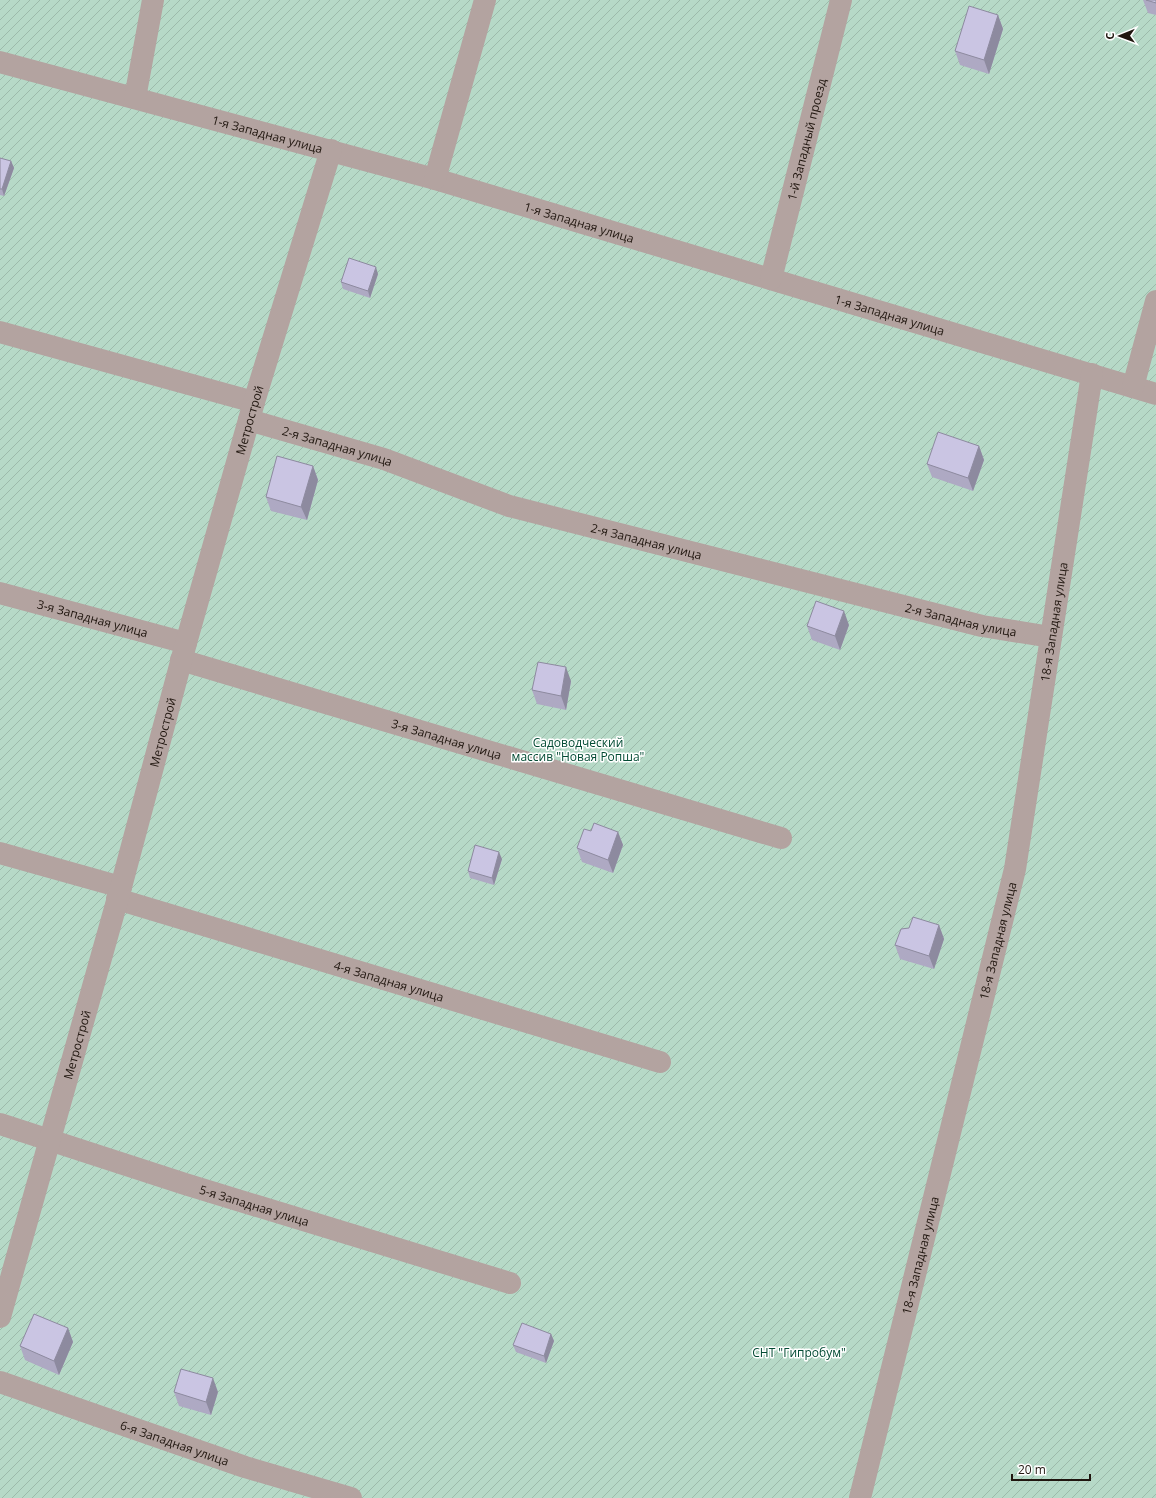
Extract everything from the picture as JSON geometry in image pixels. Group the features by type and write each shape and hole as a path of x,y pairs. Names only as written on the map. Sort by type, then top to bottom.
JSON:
{"street":[{"path":"135,98 153,0"},
{"path":"435,179 485,0"},
{"name":"1-й Западный проезд","path":"771,279 841,0"},
{"name":"1-я Западная улица","path":"0,62 435,179 1156,394"},
{"name":"Метрострой","path":"0,1316 252,411 331,150"},
{"path":"1133,387 1156,301"},
{"name":"2-я Западная улица","path":"0,332 252,411 509,506 982,626 1051,637"},
{"name":"18-я Западная улица","path":"860,1498 1015,869 1092,374"},
{"name":"3-я Западная улица","path":"0,593 184,652 781,838"},
{"name":"4-я Западная улица","path":"0,853 119,893 660,1062"},
{"name":"5-я Западная улица","path":"0,1124 185,1184 510,1283"},
{"name":"6-я Западная улица","path":"0,1382 246,1466 351,1498"}],"green space":[{"name":"Садоводческий массив \"Новая Ропша\"","path":"0,0 1156,0 1156,1498 0,1498"}],"building":[{"path":"1146,0 1156,0 1156,3"},
{"path":"969,6 998,15 984,60 955,51"},
{"path":"0,158 11,161 2,189 0,189"},
{"path":"349,258 376,267 368,291 341,282"},
{"path":"938,432 979,446 968,478 927,464"},
{"path":"277,456 313,466 301,507 266,497"},
{"path":"816,601 844,611 835,636 807,626"},
{"path":"538,662 566,667 561,696 532,690"},
{"path":"594,823 618,832 608,860 577,848 584,829 591,831"},
{"path":"475,845 499,852 492,878 468,871"},
{"path":"913,917 939,925 929,956 895,945 901,929 909,928"},
{"path":"34,1314 68,1328 54,1361 20,1346"},
{"path":"522,1323 551,1334 544,1356 513,1345"},
{"path":"181,1369 213,1378 206,1402 174,1392"}],"park label":[{"name":"СНТ \"Гипробум\"","path":"799,1352"}]}
